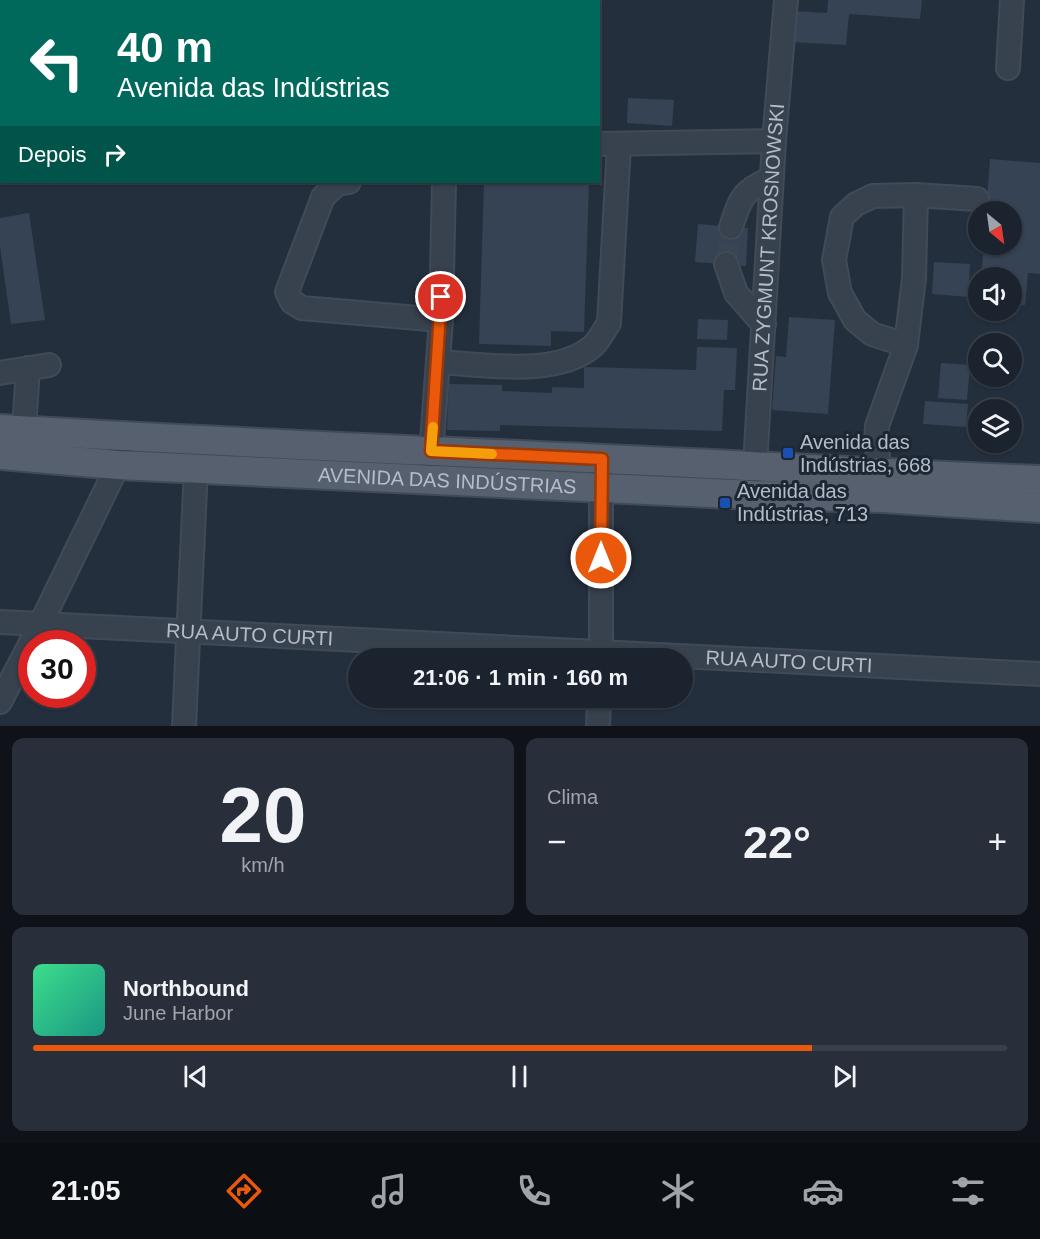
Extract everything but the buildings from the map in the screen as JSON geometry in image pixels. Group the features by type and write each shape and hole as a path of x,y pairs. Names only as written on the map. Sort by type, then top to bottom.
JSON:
{"main road":[{"name":"AVENIDA DAS INDÚSTRIAS","path":"12,430 755,466 1040,508"},
{"name":"AVENIDA DAS INDÚSTRIAS","path":"0,455 118,465 753,495 882,486 1040,480"}],"street":[{"name":"RUA ZYGMUNT KROSNOWSKI","path":"753,495 774,141 786,0"},
{"path":"1008,68 1012,0"},
{"path":"438,362 536,367 572,359 594,346 609,323 609,145 774,141"},
{"path":"731,227 741,199 749,190 772,178"},
{"path":"343,183 337,184 323,196 287,292 292,302 302,308 441,320"},
{"path":"429,479 441,320 444,183"},
{"path":"882,486 876,441 877,426 906,345 914,278 916,195"},
{"path":"906,345 872,334 855,320 840,293 834,260 842,217 856,204 873,196 916,195 976,199"},
{"path":"726,264 736,293 764,325"},
{"path":"0,373 39,367 12,430"},
{"path":"0,702 118,465 123,437"},
{"path":"601,648 602,459"},
{"path":"184,726 196,468"},
{"name":"RUA AUTO CURTI","path":"0,622 189,630 486,648"},
{"name":"RUA AUTO CURTI","path":"693,659 1040,674"},
{"path":"598,726 599,708"}],"tunnel":[{"path":"726,264 731,227"}],"slow traffic":[{"path":"433,427 431,451 492,454"}],"place":[{"name":"Avenida das Indústrias, 668","path":"788,453"},
{"name":"Avenida das Indústrias, 713","path":"725,503"}],"route":[{"path":"441,297 431,451 602,459 601,558"}]}
